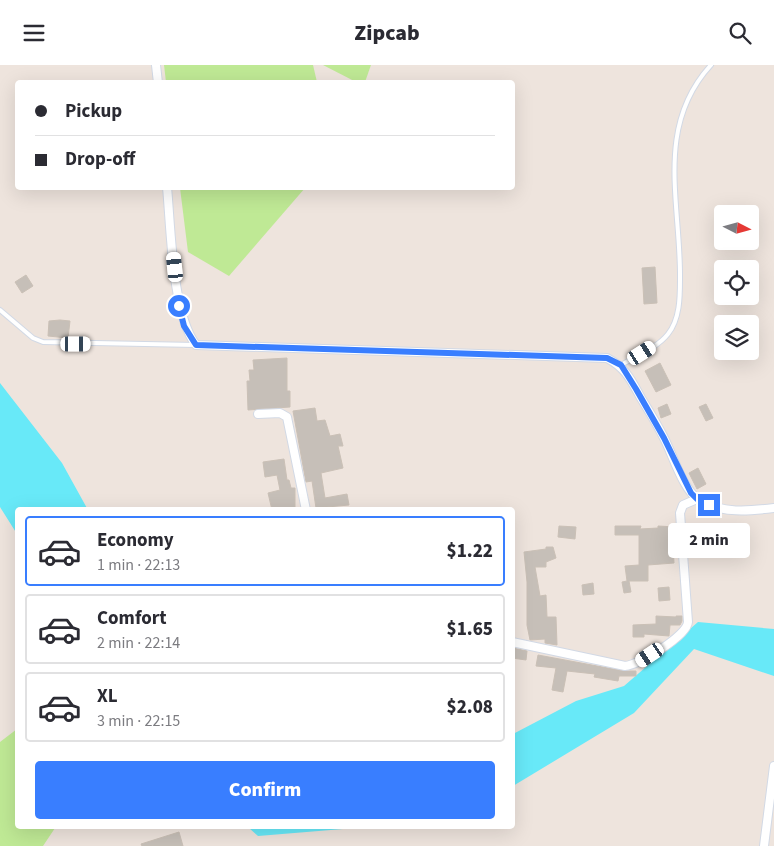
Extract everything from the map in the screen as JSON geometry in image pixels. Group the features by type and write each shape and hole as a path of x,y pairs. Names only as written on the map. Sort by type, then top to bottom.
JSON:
{"street":[{"path":"156,65 158,80"},
{"path":"167,190 179,306 186,331 196,345 607,358 621,365 664,438 686,484 697,499 709,505 725,509 745,511 774,508"},
{"path":"258,414 280,413 287,417 305,507"},
{"path":"515,643 625,667 637,663 682,634 688,622 680,513 683,505 697,499"},
{"path":"764,846 772,806 774,766"}],"lane":[{"path":"621,365 658,343 668,334 675,322 680,293 674,169 677,131 689,94 711,65"},
{"path":"0,310 27,334 43,342 196,345"}],"green space":[{"path":"164,65 313,65 317,80 166,80"},
{"path":"323,65 371,65 366,80 352,80"},
{"path":"180,190 303,190 229,276 188,252"},
{"path":"15,731 15,829 54,829 43,846 0,846 0,742"}],"water":[{"path":"0,383 62,463 86,507 15,507 15,531 0,507"},
{"path":"698,622 774,629 774,676 694,649 634,713 515,785 515,733 576,701 624,686"},
{"path":"250,829 343,829 258,836"}],"building":[{"path":"655,267 657,303 644,304 642,268"},
{"path":"26,275 33,286 22,293 15,282"},
{"path":"49,321 70,321 68,338 48,336"},
{"path":"287,358 287,391 290,391 290,407 248,410 247,381 250,381 249,370 254,370 253,360"},
{"path":"660,363 671,385 656,392 645,371"},
{"path":"667,404 671,414 661,418 658,408"},
{"path":"706,404 713,418 706,421 699,407"},
{"path":"315,408 317,421 325,420 330,436 340,434 343,446 338,446 343,468 321,473 325,498 347,494 349,505 316,507 312,481 306,482 293,411"},
{"path":"284,459 287,480 289,480 291,488 295,488 295,507 271,507 268,493 280,490 277,475 265,477 263,462"},
{"path":"698,468 706,484 697,489 689,473"},
{"path":"559,526 576,527 575,539 558,537"},
{"path":"615,526 641,526 640,529 658,528 658,526 675,527 677,544 673,544 674,563 648,565 648,581 629,581 631,592 624,593 622,582 627,581 625,566 639,565 639,535 615,535"},
{"path":"546,547 553,547 556,558 546,562 546,567 535,567 540,596 546,595 547,617 556,617 557,645 545,643 545,639 530,640 527,625 527,582 524,552 546,549"},
{"path":"593,583 594,594 583,595 582,585"},
{"path":"669,587 670,600 659,601 658,588"},
{"path":"656,616 682,616 682,621 680,625 670,625 669,636 644,634 644,637 633,637 633,625 656,624"},
{"path":"515,648 527,651 526,660 515,658"},
{"path":"538,655 624,671 636,671 636,676 619,676 618,681 594,677 595,674 567,671 563,692 552,690 556,668 536,666"},
{"path":"179,832 183,846 142,846 141,844"}],"route":[{"path":"179,306 188,336 196,345 607,358 621,365 636,389 664,438 691,493 697,499 709,505"}]}
